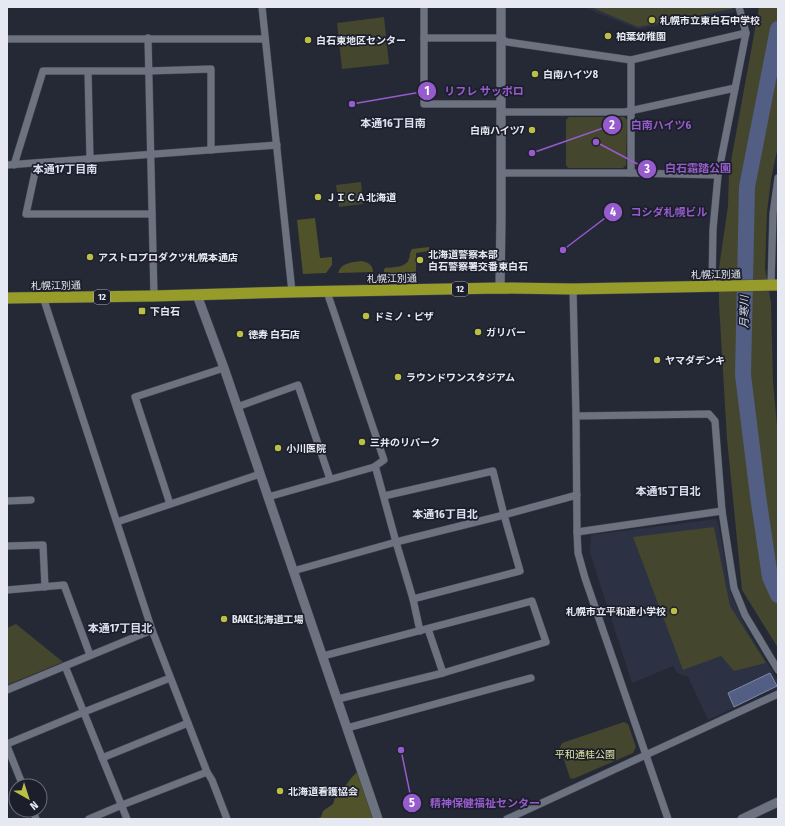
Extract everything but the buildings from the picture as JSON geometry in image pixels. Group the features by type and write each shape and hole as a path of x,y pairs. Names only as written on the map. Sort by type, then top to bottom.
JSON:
{"highway":[{"name":"札幌江別通","path":"7,298 500,288 770,285"}],"street":[{"path":"262,7 292,292"},
{"path":"424,7 424,104 625,112 735,88"},
{"path":"500,288 501,7"},
{"path":"712,286 713,229 718,175 746,33 739,7"},
{"path":"424,38 500,38 507,42 631,60 746,33"},
{"path":"148,38 154,296"},
{"path":"7,39 265,39"},
{"path":"631,60 631,173"},
{"path":"211,150 211,69 148,71 44,71 10,165 150,155 277,145"},
{"path":"88,71 90,159"},
{"path":"38,163 26,214 152,214"},
{"path":"501,173 718,175"},
{"path":"770,285 773,214 778,178"},
{"path":"573,288 578,553 585,578 668,819"},
{"path":"268,497 374,468 384,460 327,292"},
{"path":"197,295 224,368 378,819"},
{"path":"43,297 152,630 226,819"},
{"path":"170,504 135,397 224,368"},
{"path":"237,407 298,386 330,479"},
{"path":"576,416 709,414 715,421 722,511 734,588 745,615 778,670"},
{"path":"374,468 376,469 413,599 424,630 443,673"},
{"path":"384,496 493,471 504,516 520,570 413,599"},
{"path":"116,522 260,474"},
{"path":"293,572 396,542 504,516 577,495"},
{"path":"7,501 31,500"},
{"path":"577,532 722,511"},
{"path":"7,546 43,545 46,587"},
{"path":"7,590 64,585 90,655"},
{"path":"323,656 532,601 546,642 443,673 338,699"},
{"path":"7,690 152,630"},
{"path":"65,666 127,819"},
{"path":"20,778 7,745 84,712 170,678"},
{"path":"347,728 531,678"},
{"path":"507,819 778,694"},
{"path":"102,758 188,723"},
{"path":"89,819 207,772"},
{"path":"747,818 778,802"}],"shaded area":[{"name":"札幌市立東白石中学校","path":"583,7 734,7 735,12 638,29"},
{"name":"札幌市立平和通小学校","path":"716,519 731,594 746,628 778,681 778,687 708,720 688,677 677,673 673,666 632,683 590,553 591,535"}],"green space":[{"name":"札幌市立東白石中学校","path":"591,7 732,7 732,9 638,27"},
{"path":"759,7 778,7 778,146 771,179 767,212 765,268 771,303 773,382 778,437 778,648 742,590 727,439 719,304 719,268 728,206 729,172"},
{"path":"384,17 389,64 342,69 337,23"},
{"path":"569,117 624,117 627,120 626,165 623,168 568,168 566,165 566,120"},
{"path":"361,182 363,204 339,207 336,185"},
{"path":"315,218 320,258 332,257 332,265 326,273 303,274 297,220"},
{"path":"429,247 429,251 416,253 416,273 384,274 385,268 402,266 405,264 409,259 412,249"},
{"path":"361,261 370,264 373,272 338,273 344,265"},
{"path":"714,527 730,606 766,663 734,671 721,656 683,670 633,537"},
{"path":"16,624 63,662 7,685 7,628"},
{"name":"平和通桂公園","path":"624,722 628,724 636,747 633,753 573,779 570,778 560,747 562,743"},
{"path":"357,772 373,819 316,819 321,817 323,811 333,804 337,792 346,785"}],"water":[{"path":"770,673 777,686 734,707 728,693"}],"waterway":[{"name":"月寒川","path":"778,29 747,187 743,375 770,577 778,595"}],"place":[{"name":"札幌市立東白石中学校","path":"652,20"},
{"name":"柏葉幼稚園","path":"608,36"},
{"name":"白石東地区センター","path":"308,40"},
{"name":"白南ハイツ8","path":"535,74"},
{"name":"リフレ サッポロ","path":"352,104"},
{"name":"白南ハイツ7","path":"532,130"},
{"name":"白石霜踏公園","path":"596,142"},
{"name":"白南ハイツ6","path":"532,153"},
{"name":"ＪＩＣＡ北海道","path":"318,197"},
{"name":"コシダ札幌ビル","path":"563,250"},
{"name":"アストロプロダクツ札幌本通店","path":"90,257"},
{"name":"北海道警察本部 白石警察署交番東白石","path":"420,260"},
{"name":"下白石","path":"142,311"},
{"name":"ドミノ・ピザ","path":"366,316"},
{"name":"ガリバー","path":"478,332"},
{"name":"徳寿 白石店","path":"240,334"},
{"name":"ヤマダデンキ","path":"657,360"},
{"name":"ラウンドワンスタジアム","path":"398,377"},
{"name":"三井のリパーク","path":"362,442"},
{"name":"小川医院","path":"278,448"},
{"name":"札幌市立平和通小学校","path":"674,611"},
{"name":"BAKE北海道工場","path":"224,619"},
{"name":"精神保健福祉センター","path":"401,750"},
{"name":"北海道看護協会","path":"280,791"}],"district":[{"name":"本通16丁目南","path":"393,123"},
{"name":"本通17丁目南","path":"65,169"},
{"name":"本通15丁目北","path":"668,491"},
{"name":"本通16丁目北","path":"445,514"},
{"name":"本通17丁目北","path":"120,628"}]}
